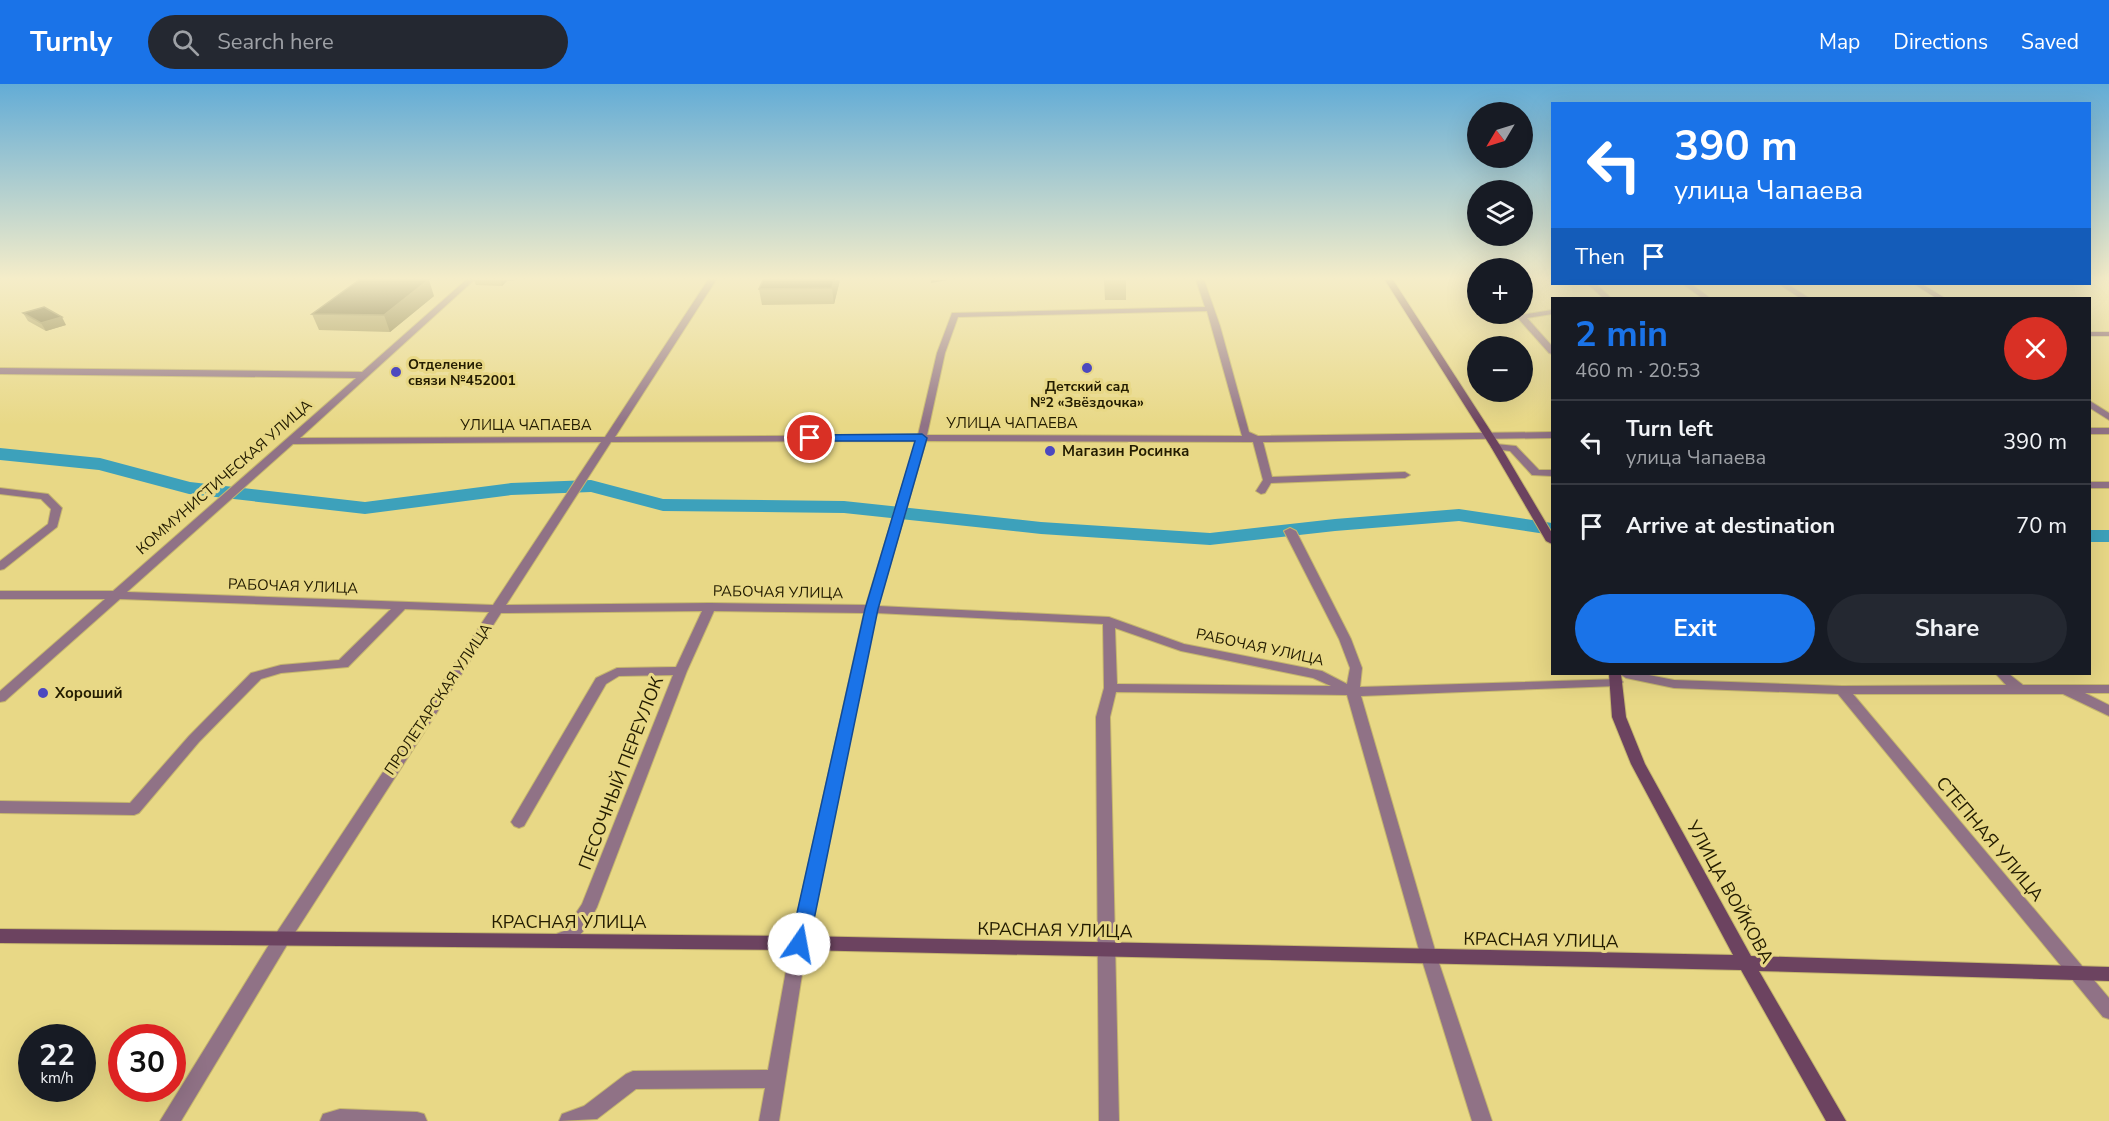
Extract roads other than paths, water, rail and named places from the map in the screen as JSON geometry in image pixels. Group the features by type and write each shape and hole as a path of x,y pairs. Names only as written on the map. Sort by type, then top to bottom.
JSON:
{"street":[{"name":"КОММУНИСТИЧЕСКАЯ УЛИЦА","path":"0,698 416,328"},
{"name":"ПРОЛЕТАРСКАЯ УЛИЦА","path":"170,1121 280,939 681,328"},
{"path":"769,1121 799,944 872,609 922,438 941,353 950,328"},
{"path":"1217,328 1245,434 1257,439 1268,480 1261,491"},
{"path":"1420,328 1496,447 1551,539"},
{"path":"1531,328 1551,350"},
{"path":"2091,334 2109,334"},
{"path":"0,371 364,375"},
{"path":"2091,405 2109,417"},
{"path":"2091,431 2109,431"},
{"name":"УЛИЦА ЧАПАЕВА","path":"291,441 1257,439 1551,435"},
{"path":"1496,447 1513,448 1536,473 1551,473"},
{"path":"1268,480 1405,475"},
{"path":"2091,485 2109,485"},
{"path":"0,491 44,496 57,508 53,525 0,567"},
{"path":"1290,531 1345,639 1356,668 1353,692 1429,957 1482,1121"},
{"name":"РАБОЧАЯ УЛИЦА","path":"0,595 116,595 498,609 710,607 872,609 1109,621 1181,647 1317,674 1353,692 1619,676 1674,684 1842,690 2109,688"},
{"path":"0,807 134,809 194,739 255,676 281,669 343,664 400,607"},
{"name":"ПЕСОЧНЫЙ ПЕРЕУЛОК","path":"555,941 570,936 589,907 681,671 710,607"},
{"path":"1108,1121 1102,717 1111,688 1109,621"},
{"path":"519,822 601,681 617,672 681,671"},
{"path":"2003,675 2019,689"},
{"name":"УЛИЦА ВОЙКОВА","path":"1619,676 1619,717 1638,764 1746,963 1836,1121"},
{"path":"1111,688 1353,692"},
{"name":"СТЕПНАЯ УЛИЦА","path":"1842,690 2109,1011"},
{"path":"2067,690 2109,711"},
{"name":"КРАСНАЯ УЛИЦА","path":"0,936 799,944 1746,963 2109,974"},
{"path":"569,1121 590,1113 633,1080 776,1079"},
{"path":"330,1121 340,1118 417,1121"}],"waterway":[{"path":"0,454 100,464 189,488 365,508 511,489 591,486 663,505 844,507 1041,528 1210,539 1335,525 1459,515 1551,529"},
{"path":"2091,536 2109,536"}],"place":[{"name":"Детский сад №2 «Звёздочка»","path":"1087,368"},
{"name":"Отделение связи №452001","path":"396,372"},
{"name":"Магазин Росинка","path":"1050,451"},
{"name":"Хороший","path":"43,693"}]}
